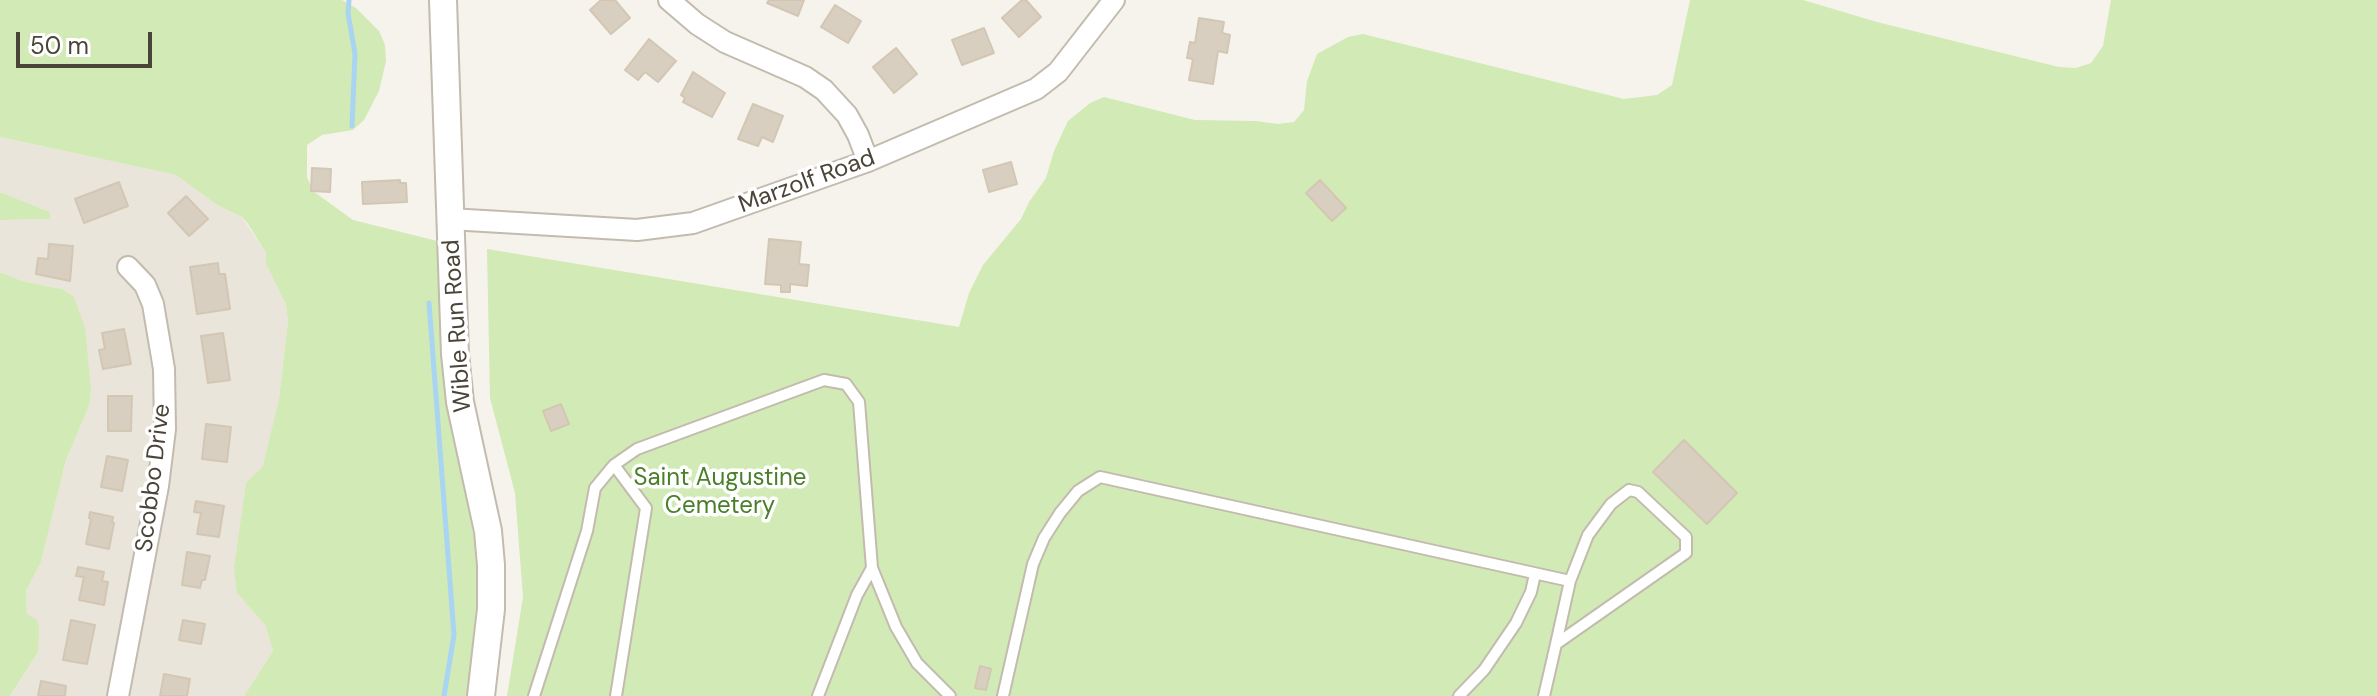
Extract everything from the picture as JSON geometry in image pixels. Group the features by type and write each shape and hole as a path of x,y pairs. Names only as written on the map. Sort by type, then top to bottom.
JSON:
{"street":[{"name":"Wible Run Road","path":"443,0 455,354 460,402 488,531 491,565 491,609 481,696"},
{"path":"669,0 725,42 805,77 824,90 847,115 868,161"},
{"name":"Marzolf Road","path":"450,219 637,230 693,223 733,210 868,161 1036,89 1058,72 1114,0"},
{"name":"Scobbo Drive","path":"118,696 158,486 165,429 164,369 153,304 145,285 128,267"}],"lane":[{"path":"534,696 587,531 595,488 614,465 637,449 824,380 846,384 859,402 872,568 896,627 917,663 950,696"},
{"path":"614,465 646,508 616,696"},
{"path":"1003,696 1033,564 1044,538 1078,491 1100,477 1570,581"},
{"path":"1544,696 1570,581 1588,535 1611,504 1629,490 1638,492 1686,537 1686,553 1556,644"},
{"path":"818,696 857,595 872,568"},
{"path":"1459,696 1484,670 1516,623 1531,592 1535,574"}],"shaded area":[{"path":"0,137 176,175 217,205 242,217 266,253 266,264 286,305 288,321 279,399 237,593 265,625 273,651 244,696 10,696 38,652 27,614 26,591 41,562 66,460 89,406 62,289 22,281 0,272 0,220 50,219 50,212 0,192"}],"green space":[{"path":"0,0 342,0 356,8 379,31 385,45 386,61 379,91 364,120 353,130 322,135 307,145 307,177 313,191 353,220 437,241 448,405 480,569 467,696 244,696 273,651 265,625 237,593 234,568 246,483 263,466 279,399 288,321 286,305 266,264 266,253 248,224 242,217 217,205 176,175 0,137"},
{"name":"Saint Augustine Cemetery","path":"1690,0 1803,0 1877,22 2059,67 2076,68 2091,63 2103,46 2111,0 2377,0 2377,696 507,696 523,597 515,493 490,398 487,249 959,327 969,293 983,265 1021,219 1046,178 1068,121 1090,103 1104,97 1195,120 1294,122 1304,110 1307,81 1317,54 1348,37 1363,34 1624,99 1657,95 1672,85"},
{"path":"0,192 50,212 50,219 0,220"},
{"path":"0,272 22,281 62,289 74,297 85,328 91,390 89,406 66,460 41,562 26,591 27,614 37,620 39,627 38,652 10,696 0,696"}],"building":[{"path":"601,0 615,0 630,18 611,34 590,10"},
{"path":"769,0 804,0 798,16 767,3"},
{"path":"1026,0 1041,17 1019,37 1002,18"},
{"path":"835,5 861,21 848,43 821,27"},
{"path":"1199,18 1224,22 1222,33 1230,35 1227,53 1218,51 1213,84 1189,80 1193,59 1187,58 1190,42 1195,43"},
{"path":"984,28 994,53 962,65 952,40"},
{"path":"649,39 676,61 658,82 645,72 638,80 625,70"},
{"path":"896,48 917,74 894,93 873,67"},
{"path":"693,72 725,93 712,117 683,102 685,98 681,95"},
{"path":"753,104 783,116 773,142 762,137 758,146 738,139"},
{"path":"1011,162 1017,184 989,192 983,170"},
{"path":"312,168 331,169 330,192 311,191"},
{"path":"400,180 400,183 406,183 407,202 363,204 362,182"},
{"path":"1320,180 1346,208 1332,221 1306,193"},
{"path":"119,182 128,206 84,223 75,199"},
{"path":"186,196 208,219 189,236 168,213"},
{"path":"769,239 801,242 799,264 809,265 807,286 790,284 790,292 781,292 781,285 765,284"},
{"path":"49,244 73,246 70,281 36,274 38,258 48,259"},
{"path":"218,263 219,274 225,274 230,309 197,314 190,267"},
{"path":"124,329 131,364 103,369 99,350 105,349 102,333"},
{"path":"223,333 230,380 208,383 201,336"},
{"path":"108,396 132,396 131,431 108,431"},
{"path":"561,404 569,424 551,431 543,411"},
{"path":"206,424 231,427 227,462 202,459"},
{"path":"1684,440 1737,493 1707,524 1653,472"},
{"path":"107,456 128,460 122,491 101,487"},
{"path":"196,501 224,506 219,537 197,534 201,513 194,512"},
{"path":"90,512 113,517 109,549 86,544"},
{"path":"187,552 210,556 200,588 182,585"},
{"path":"78,567 104,572 102,581 108,582 104,605 79,600 84,577 76,576"},
{"path":"71,620 95,625 87,664 63,660"},
{"path":"183,620 205,624 201,644 179,640"},
{"path":"980,666 991,669 986,690 975,688"},
{"path":"164,674 190,679 187,696 160,696"},
{"path":"41,681 66,686 65,696 38,696"}],"waterway":[{"path":"349,0 348,13 355,54 352,126"},
{"path":"429,303 454,635 444,696"}]}
